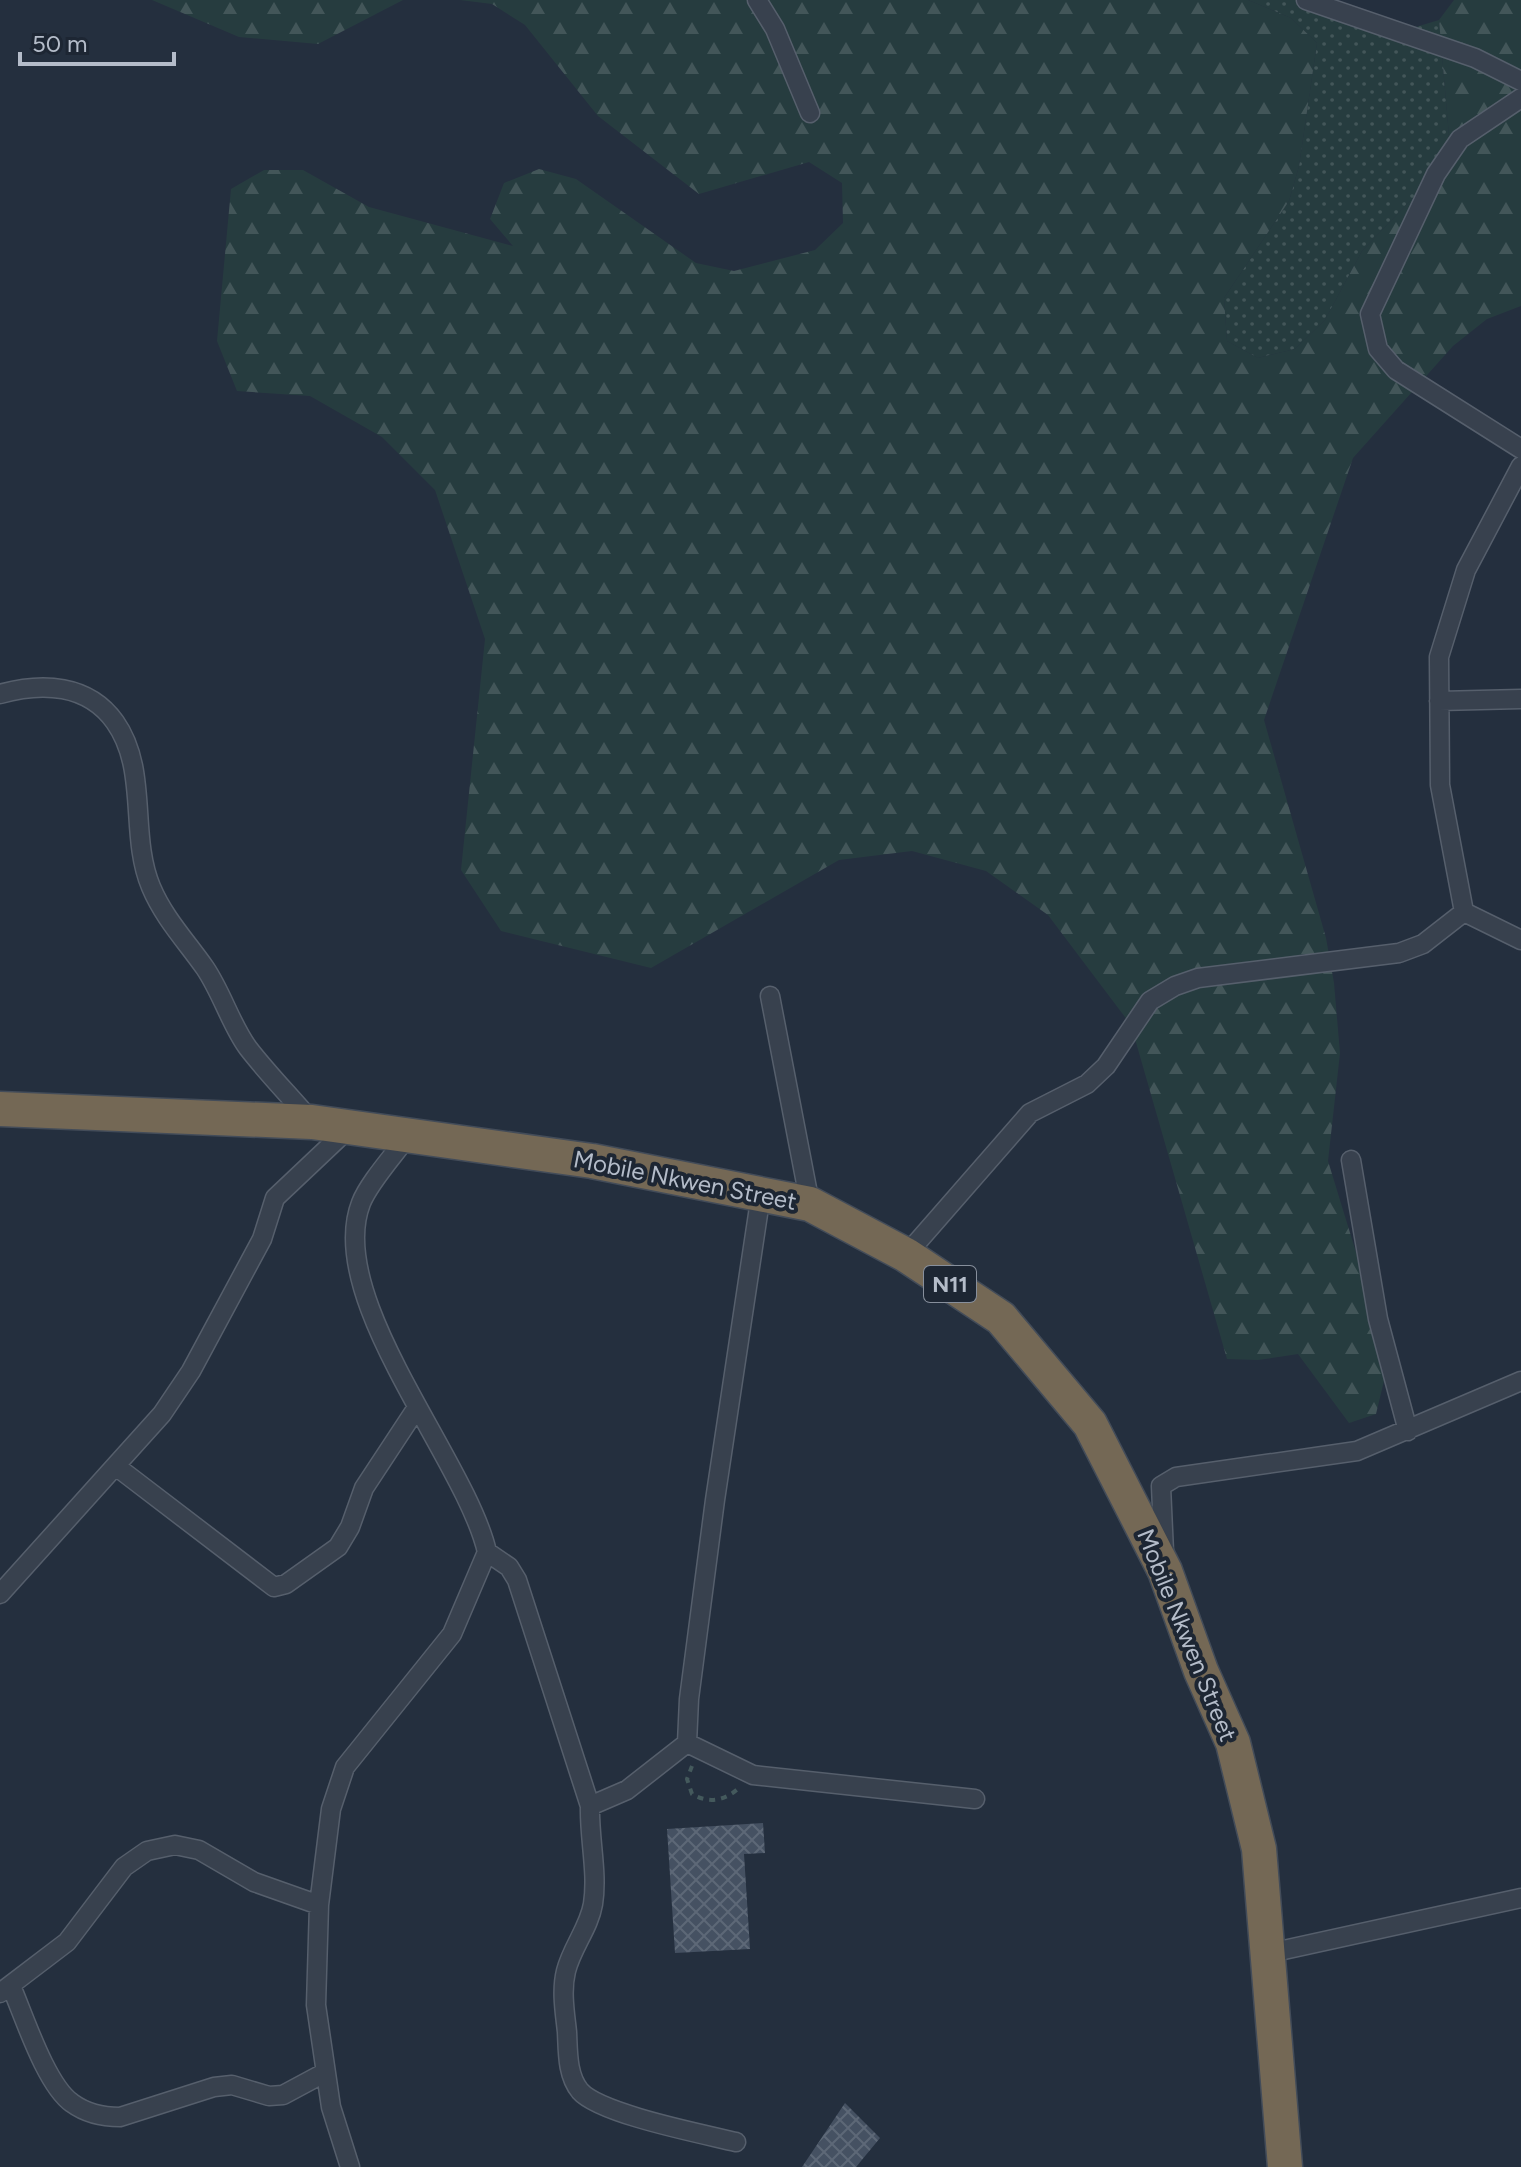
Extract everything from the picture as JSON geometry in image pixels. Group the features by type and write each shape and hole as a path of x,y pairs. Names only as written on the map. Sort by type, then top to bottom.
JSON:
{"highway":[{"name":"Mobile Nkwen Street","path":"0,1109 312,1122 348,1129 410,1133 592,1161 810,1204 906,1255 1001,1318 1090,1424 1165,1571 1201,1671 1233,1743 1259,1849 1270,1953 1269,2002 1285,2167"}],"street":[{"path":"757,0 775,29 810,113"},
{"path":"1306,0 1475,58 1521,81"},
{"path":"1521,98 1460,139 1436,174 1370,314 1378,349 1396,370 1521,449"},
{"path":"1464,912 1440,785 1439,657 1466,570 1521,466"},
{"path":"0,694 18,689 60,687 93,699 116,723 133,760 142,855 151,886 169,921 227,1005 246,1046 312,1122"},
{"path":"1439,701 1521,699"},
{"path":"1464,912 1521,940"},
{"path":"906,1255 1030,1113 1087,1084 1106,1066 1150,1001 1163,993 1198,978 1232,972 1399,953 1423,944 1464,912"},
{"path":"770,996 810,1204"},
{"path":"0,1594 162,1414 191,1371 262,1239 275,1198 348,1129"},
{"path":"410,1133 361,1203 357,1239 360,1277 416,1409 472,1507 487,1552 509,1567 517,1580 590,1806 594,1899 589,1921 566,1973 563,2000 571,2075 581,2092 594,2101 638,2117 736,2142"},
{"path":"1351,1160 1378,1319 1408,1431"},
{"path":"693,1746 689,1699 761,1194"},
{"path":"1165,1571 1161,1486 1176,1477 1357,1451 1521,1381"},
{"path":"117,1467 274,1587 286,1584 338,1547 350,1527 364,1488 416,1409"},
{"path":"350,2167 324,2073 316,2005 319,1905 331,1809 345,1767 452,1634 487,1552"},
{"path":"693,1746 753,1775 975,1799"},
{"path":"590,1806 627,1790 693,1746"},
{"path":"319,1905 254,1882 199,1850 175,1845 147,1851 124,1867 67,1942 5,1989 56,2084 71,2103 101,2117 120,2117 223,2086 232,2085 269,2096 283,2095 324,2073"},
{"path":"1270,1953 1521,1898"}],"path":[{"path":"693,1746 687,1779 692,1794 703,1800 722,1799 753,1775"}],"green space":[{"path":"152,0 403,0 318,44 239,37"},
{"path":"460,0 1248,0 1291,18 1317,43 1299,166 1289,201 1224,298 1227,341 1258,358 1295,349 1325,320 1362,251 1436,174 1449,136 1439,20 1454,0 1521,0 1521,306 1487,319 1453,346 1353,458 1264,720 1326,938 1334,983 1340,1053 1328,1161 1389,1360 1376,1414 1349,1423 1298,1354 1258,1360 1227,1359 1131,1025 1048,915 986,871 912,851 839,860 651,968 501,931 461,870 485,639 435,490 382,437 310,396 237,391 217,341 231,189 264,170 303,170 369,207 513,246 490,219 504,183 539,169 576,179 696,263 734,271 815,250 843,223 842,183 809,162 699,194 598,116 525,25 492,4"},
{"path":"1248,0 1306,0 1399,32 1439,20 1449,136 1436,174 1362,251 1325,320 1295,349 1258,358 1227,341 1224,298 1289,201 1299,166 1317,43 1291,18"}],"building":[{"path":"763,1823 765,1853 744,1854 750,1949 675,1953 667,1829"},
{"path":"845,2103 880,2138 856,2167 802,2167"}]}
